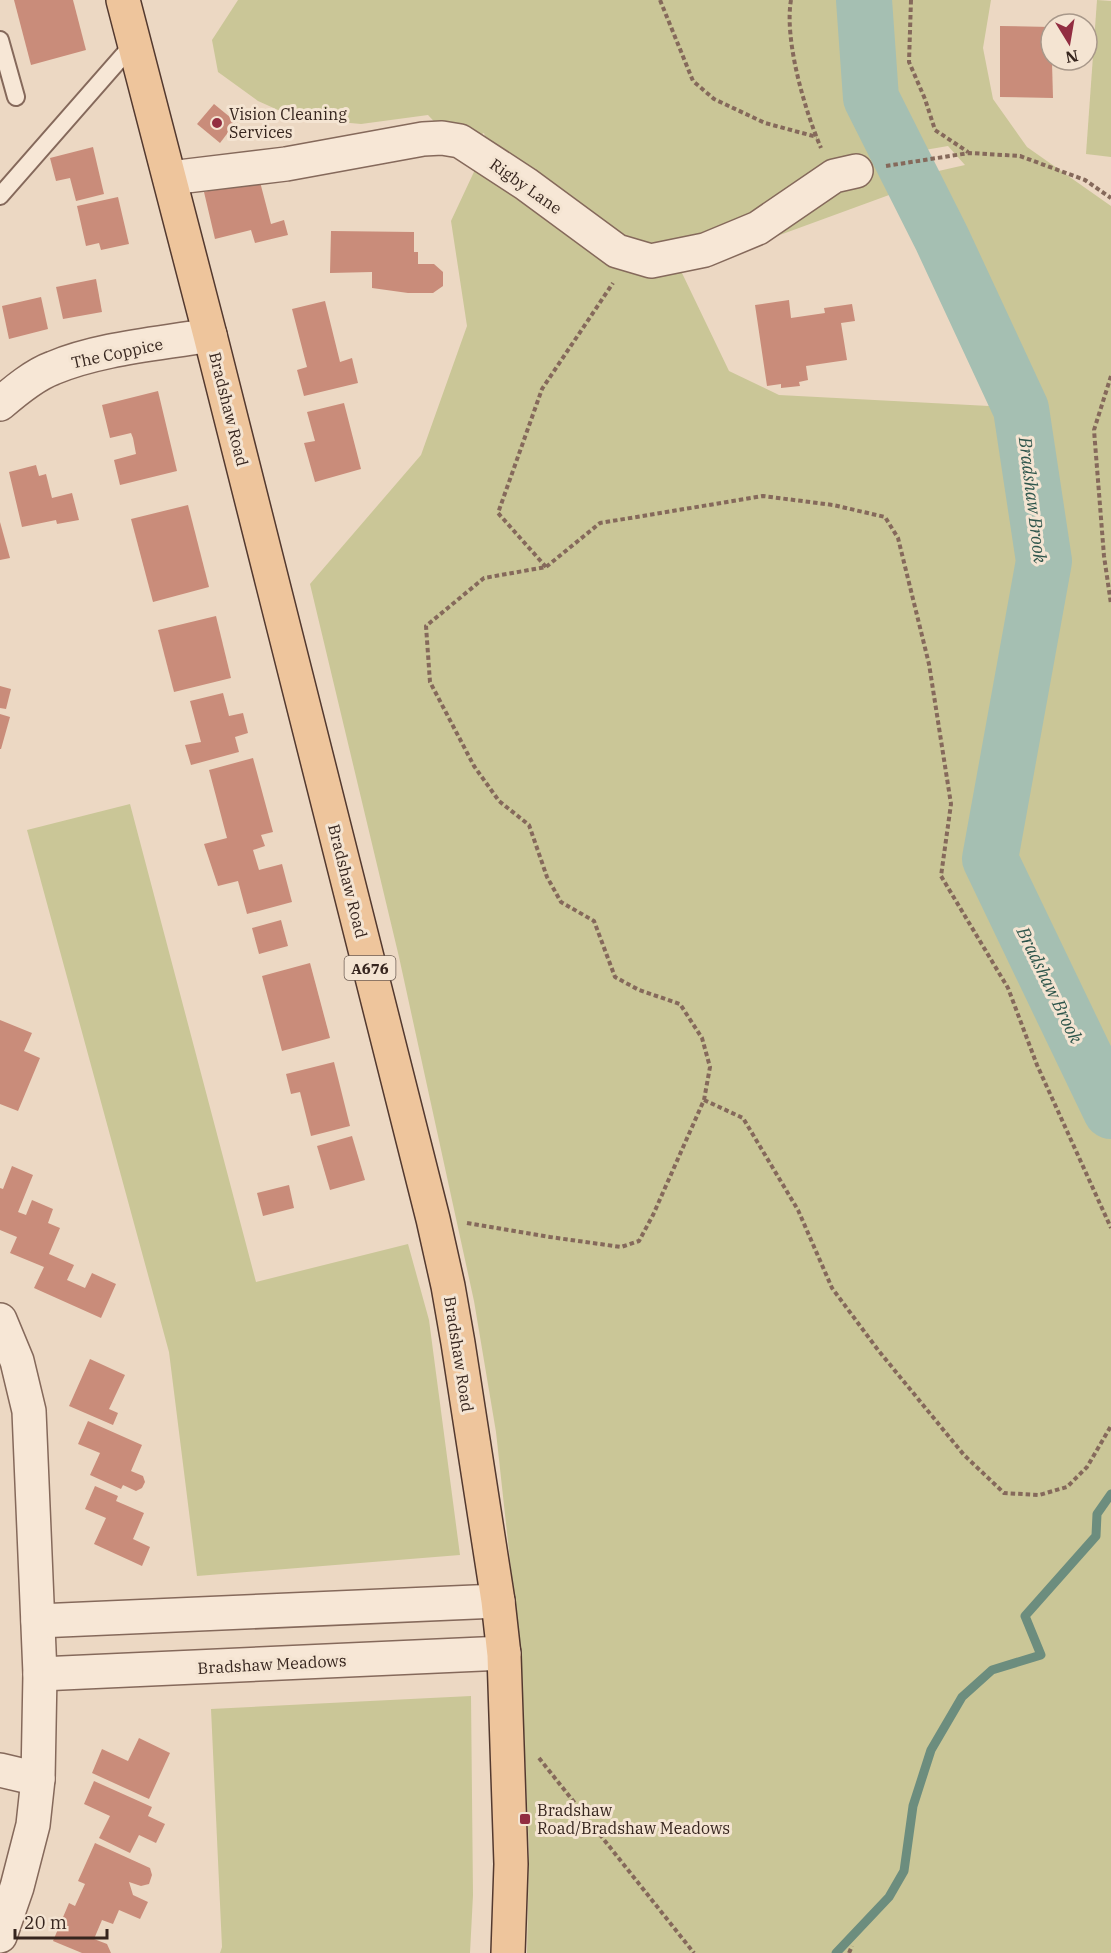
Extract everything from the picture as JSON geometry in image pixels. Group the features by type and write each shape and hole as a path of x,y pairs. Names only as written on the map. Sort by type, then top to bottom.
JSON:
{"main road":[{"name":"Bradshaw Road","path":"123,0 434,1219 450,1298 498,1601 504,1653 511,1864 508,1953"}],"street":[{"name":"Rigby Lane","path":"170,178 286,164 423,139 451,139 460,141 526,184 617,251 651,261 705,250 758,228 845,174"},
{"name":"The Coppice","path":"0,404 14,392 50,369 87,356 210,335"},
{"path":"0,1320 17,1361 29,1411 40,1674 38,1779 33,1825 17,1887 0,1936"},
{"path":"38,1621 498,1601"},
{"name":"Bradshaw Meadows","path":"40,1674 504,1653"},
{"path":"0,1770 38,1779"}],"lane":[{"path":"0,40 16,97"},
{"path":"0,196 134,43"}],"path":[{"path":"660,0 693,81 714,99 765,123 817,137"},
{"path":"791,0 793,49 801,87 817,137 845,174 969,153 1020,156 1085,180 1111,198"},
{"path":"911,0 909,62 935,130 969,153"},
{"path":"546,567 498,513 542,389 619,275 606,265 617,251"},
{"path":"1111,376 1094,430 1104,556 1111,604"},
{"path":"434,1219 604,1245 621,1246 639,1241 653,1215 704,1100 710,1067 702,1038 680,1004 639,990 615,977 594,921 561,902 547,877 529,825 499,801 474,766 430,682 426,626 484,578 546,567 600,523 764,496 833,506 885,517 898,538 929,664 951,804 941,876 1008,988 1037,1065 1111,1228"},
{"path":"704,1100 742,1118 798,1209 832,1288 878,1350 964,1455 1004,1493 1039,1495 1067,1487 1087,1467 1111,1427"},
{"path":"507,1717 694,1953"},
{"path":"849,1953 852,1946"}],"shaded area":[{"path":"238,0 991,0 983,48 993,99 1027,147 1111,206 1111,1953 527,1953 529,1851 521,1661 496,1432 474,1301 399,957 310,584 421,455 467,326 451,221 487,144 484,133 458,147 428,115 361,124 296,118 258,101 218,72 212,40","holes":["948,146 965,165 890,182 878,158","900,191 977,347 989,406 779,395 729,371 681,271"]},
{"path":"1097,0 1111,1 1111,157 1086,154 1092,72 1099,72 1099,12 1096,12"},
{"path":"130,804 256,1282 408,1244 429,1320 460,1555 197,1576 169,1352 27,830"},
{"path":"471,1696 473,1895 470,1953 220,1953 222,1947 211,1709"}],"building":[{"path":"14,0 73,0 86,50 31,65"},
{"path":"1000,26 1039,27 1039,72 1052,72 1053,98 1000,97"},
{"name":"Vision Cleaning Services","path":"214,104 236,122 220,143 197,124"},
{"path":"93,147 104,194 76,201 70,178 56,181 50,158"},
{"path":"259,178 271,224 284,220 288,235 255,243 251,230 215,239 204,192"},
{"path":"118,197 129,244 101,250 99,243 86,246 77,206"},
{"path":"331,231 414,232 414,252 418,252 418,264 434,264 443,272 443,286 433,293 408,293 372,288 372,272 330,273"},
{"path":"96,279 102,312 63,319 56,287"},
{"path":"41,297 48,329 9,339 2,306"},
{"path":"789,300 791,318 825,313 824,308 852,304 855,321 841,323 847,360 806,366 808,380 799,382 800,386 781,388 781,384 767,386 755,305"},
{"path":"325,301 340,362 352,358 358,383 304,396 297,370 307,367 292,309"},
{"path":"158,391 177,471 120,485 114,460 136,454 133,438 131,433 110,438 102,405"},
{"path":"344,403 361,469 315,482 304,443 315,441 307,412"},
{"path":"36,465 39,476 46,474 52,498 72,493 79,520 57,524 56,520 22,527 9,472"},
{"path":"188,505 209,587 153,602 131,519"},
{"path":"0,522 10,558 0,560"},
{"path":"216,616 231,678 174,692 158,630"},
{"path":"0,686 11,689 6,709 0,708"},
{"path":"223,693 229,716 243,713 248,733 235,737 239,752 191,765 185,745 201,742 190,701"},
{"path":"0,714 10,717 1,749 0,749"},
{"path":"253,758 273,832 261,835 265,846 253,850 259,870 282,864 292,902 247,914 238,881 218,886 204,844 227,838 209,770"},
{"path":"281,920 288,946 259,954 252,928"},
{"path":"310,963 330,1038 282,1051 262,976"},
{"path":"0,1020 32,1033 24,1051 40,1058 18,1111 0,1104"},
{"path":"334,1062 350,1126 311,1136 300,1092 291,1094 286,1074"},
{"path":"352,1136 365,1180 330,1190 317,1146"},
{"path":"12,1166 33,1175 18,1212 26,1215 32,1200 53,1209 48,1223 60,1228 49,1254 74,1265 67,1280 85,1288 92,1273 116,1284 101,1318 34,1288 44,1267 10,1253 17,1237 0,1230 0,1188 3,1189"},
{"path":"289,1185 294,1208 263,1216 257,1193"},
{"path":"90,1359 125,1375 109,1409 118,1413 113,1425 69,1406"},
{"path":"88,1421 142,1445 131,1471 143,1476 145,1482 142,1488 136,1491 123,1485 121,1489 90,1475 100,1453 78,1444"},
{"path":"95,1486 118,1496 116,1501 144,1513 133,1539 150,1547 142,1566 94,1544 106,1518 85,1509"},
{"path":"139,1738 170,1753 149,1799 92,1773 102,1749 128,1761"},
{"path":"94,1781 152,1807 148,1816 165,1824 156,1843 139,1835 130,1853 99,1838 110,1816 84,1804"},
{"path":"95,1843 150,1868 152,1875 149,1884 141,1886 129,1882 133,1895 148,1902 140,1919 119,1910 113,1924 102,1920 94,1939 107,1944 111,1953 82,1953 53,1941 69,1903 75,1906 85,1884 78,1881"}],"waterway":[{"name":"Bradshaw Brook","path":"864,0 871,98 942,239 1021,409 1044,561 990,859 1111,1111"},
{"path":"836,1953 889,1897 904,1871 913,1806 931,1750 962,1697 992,1670 1041,1655 1025,1616 1096,1536 1097,1514 1111,1494"}],"place":[{"name":"Vision Cleaning Services","path":"217,123"},
{"name":"Bradshaw Road/Bradshaw Meadows","path":"525,1819"}]}
